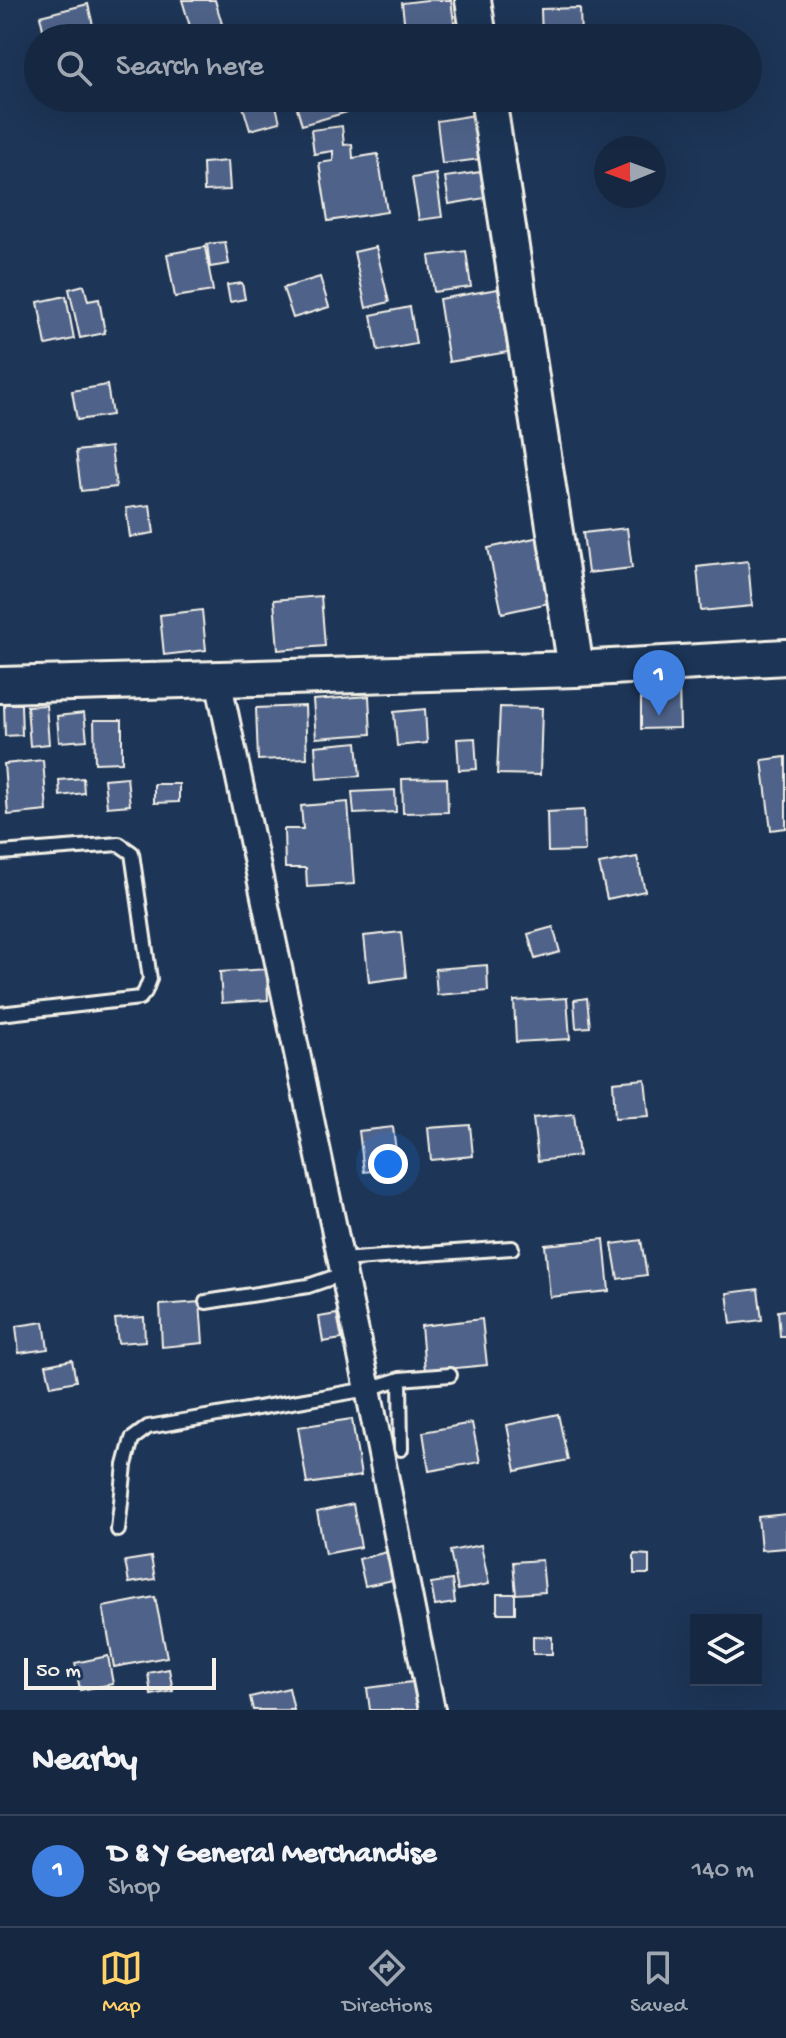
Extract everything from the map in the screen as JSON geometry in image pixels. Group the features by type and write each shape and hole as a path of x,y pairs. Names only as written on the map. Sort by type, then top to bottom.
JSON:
{"street":[{"path":"473,0 477,24"},
{"path":"490,112 576,669"},
{"path":"0,685 576,669 786,657"},
{"path":"218,679 368,1389 432,1710"}],"lane":[{"path":"0,853 119,844 132,853 150,979 140,998 0,1014"},
{"path":"206,1302 308,1286 341,1267 512,1248"},
{"path":"118,1530 125,1465 132,1439 148,1427 368,1389 400,1379 450,1375"},
{"path":"400,1379 401,1449"}],"building":[{"path":"182,0 215,0 222,24 189,24"},
{"path":"451,0 454,24 404,24 402,3"},
{"path":"88,4 93,24 42,24 40,16"},
{"path":"580,8 581,24 542,24 541,9"},
{"path":"245,112 278,112 280,122 250,130"},
{"path":"298,112 347,112 302,125"},
{"path":"475,115 481,159 442,164 437,121"},
{"path":"342,126 344,145 352,144 353,158 378,154 387,212 328,221 319,163 333,161 333,151 314,154 311,130"},
{"path":"228,161 230,190 204,191 203,163"},
{"path":"481,172 485,198 449,204 445,177"},
{"path":"436,174 442,217 419,220 412,178"},
{"path":"225,242 229,264 210,267 207,244"},
{"path":"205,247 213,291 175,297 167,254"},
{"path":"376,247 389,302 366,308 354,252"},
{"path":"466,251 471,287 434,292 429,256"},
{"path":"320,277 329,307 293,318 283,288"},
{"path":"242,283 245,299 230,302 227,285"},
{"path":"84,285 88,301 99,299 105,333 80,338 69,289"},
{"path":"498,289 508,352 449,362 439,299"},
{"path":"66,296 74,339 46,345 38,302"},
{"path":"410,307 416,344 378,351 371,315"},
{"path":"107,385 112,415 77,420 72,391"},
{"path":"111,447 116,487 81,491 76,451"},
{"path":"150,505 154,533 130,537 126,508"},
{"path":"627,528 632,568 588,573 583,533"},
{"path":"544,536 558,601 502,613 488,548"},
{"path":"748,561 752,606 701,611 697,567"},
{"path":"321,596 325,646 278,650 274,600"},
{"path":"202,610 206,650 164,655 160,615"},
{"path":"679,682 680,728 641,729 641,683"},
{"path":"369,696 371,734 316,738 313,700"},
{"path":"4,704 21,704 22,735 5,736"},
{"path":"46,705 49,744 30,746 27,706"},
{"path":"305,706 307,758 258,760 256,708"},
{"path":"500,707 542,708 540,775 497,774"},
{"path":"425,709 427,743 397,746 394,712"},
{"path":"84,713 87,740 59,742 57,716"},
{"path":"94,720 122,720 122,762 95,763"},
{"path":"475,738 477,769 459,770 457,739"},
{"path":"357,742 360,776 317,779 315,746"},
{"path":"786,757 786,828 771,830 762,760"},
{"path":"43,760 47,811 8,815 4,764"},
{"path":"127,777 130,805 107,807 104,779"},
{"path":"83,778 84,793 60,796 59,780"},
{"path":"447,778 448,812 403,813 402,779"},
{"path":"154,784 179,784 179,802 154,803"},
{"path":"395,790 396,812 354,814 352,792"},
{"path":"348,802 354,884 307,887 306,868 285,868 284,829 303,829 301,806"},
{"path":"584,810 585,851 548,852 547,812"},
{"path":"637,857 645,891 607,899 599,864"},
{"path":"553,927 560,952 535,959 528,934"},
{"path":"401,932 406,977 369,982 364,936"},
{"path":"487,965 488,991 437,995 435,969"},
{"path":"267,969 268,1000 222,1003 220,972"},
{"path":"567,998 570,1039 516,1042 514,1001"},
{"path":"587,998 590,1027 576,1028 574,1000"},
{"path":"645,1079 649,1116 615,1118 613,1082"},
{"path":"574,1114 579,1156 538,1161 533,1118"},
{"path":"470,1125 473,1156 431,1160 428,1128"},
{"path":"393,1127 398,1168 364,1172 359,1131"},
{"path":"604,1239 609,1291 550,1297 545,1245"},
{"path":"641,1240 647,1275 618,1279 612,1244"},
{"path":"758,1289 762,1320 731,1324 727,1293"},
{"path":"200,1302 203,1343 162,1347 160,1305"},
{"path":"786,1310 786,1336 780,1336 778,1311"},
{"path":"337,1314 342,1339 323,1342 319,1317"},
{"path":"144,1317 145,1341 118,1343 115,1319"},
{"path":"482,1319 487,1365 425,1371 421,1326"},
{"path":"44,1322 48,1349 19,1353 16,1326"},
{"path":"72,1360 76,1381 51,1386 46,1365"},
{"path":"558,1414 568,1460 516,1471 507,1425"},
{"path":"352,1419 361,1476 307,1484 298,1427"},
{"path":"472,1423 480,1462 429,1471 423,1432"},
{"path":"353,1504 361,1547 325,1554 317,1512"},
{"path":"786,1514 786,1548 761,1550 758,1517"},
{"path":"481,1545 489,1584 458,1590 450,1551"},
{"path":"387,1552 393,1580 365,1586 359,1559"},
{"path":"634,1554 649,1555 649,1574 634,1574"},
{"path":"151,1557 155,1579 129,1583 125,1561"},
{"path":"542,1560 545,1592 516,1594 513,1562"},
{"path":"452,1580 455,1603 435,1606 431,1583"},
{"path":"497,1594 515,1594 515,1613 497,1613"},
{"path":"155,1597 167,1657 114,1667 103,1607"},
{"path":"533,1636 552,1637 552,1654 533,1654"},
{"path":"108,1656 113,1684 80,1690 75,1663"},
{"path":"169,1669 173,1691 151,1695 148,1673"},
{"path":"420,1681 423,1710 370,1710 367,1688"},
{"path":"289,1688 294,1710 253,1710 250,1697"}],"place":[{"name":"D & Y General Merchandise","path":"659,716"}]}
